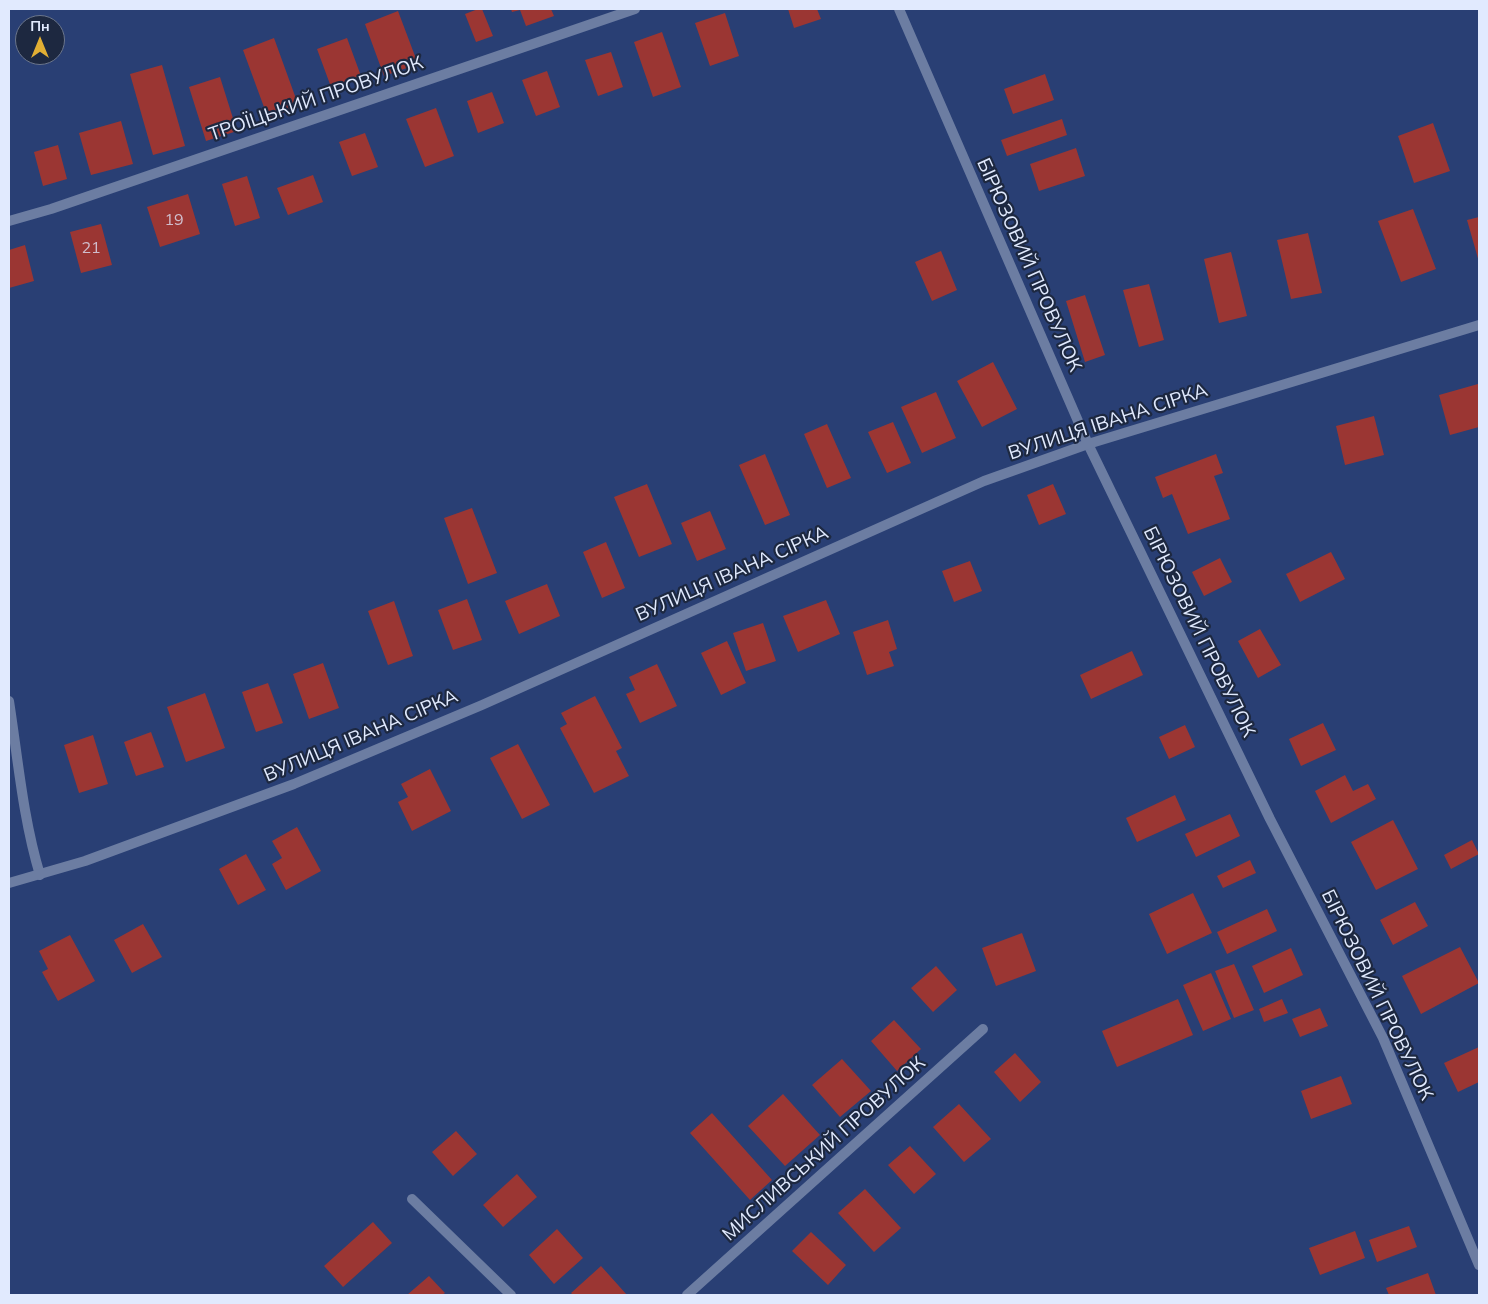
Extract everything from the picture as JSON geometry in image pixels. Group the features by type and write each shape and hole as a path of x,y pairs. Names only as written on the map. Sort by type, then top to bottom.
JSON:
{"street":[{"name":"ТРОЇЦЬКИЙ ПРОВУЛОК","path":"9,221 51,209 635,9"},
{"name":"БІРЮЗОВИЙ ПРОВУЛОК","path":"899,9 1088,444 1270,819 1383,1038 1479,1264"},
{"name":"ВУЛИЦЯ ІВАНА СІРКА","path":"9,883 40,875 155,836 294,784 482,705 984,481 1088,444 1479,325"},
{"path":"9,701 26,816 32,849 40,875"},
{"name":"МИСЛИВСЬКИЙ ПРОВУЛОК","path":"687,1295 983,1029"},
{"path":"412,1199 510,1295"}],"building":[{"path":"482,9 493,36 476,42 465,14"},
{"path":"511,9 551,9 554,16 526,26 520,10 512,12"},
{"path":"788,9 817,9 821,19 794,28"},
{"path":"398,11 418,64 384,76 365,24"},
{"path":"725,13 739,56 710,66 695,23"},
{"path":"662,32 681,87 653,97 634,42"},
{"path":"274,38 299,107 268,118 243,50"},
{"path":"347,38 361,76 331,87 317,49"},
{"path":"611,52 623,87 598,96 585,60"},
{"path":"162,65 185,146 153,155 130,74"},
{"path":"547,71 560,107 536,116 522,80"},
{"path":"1045,74 1054,100 1013,114 1004,89"},
{"path":"220,77 237,131 206,141 189,87"},
{"path":"492,92 504,123 478,133 467,101"},
{"path":"436,108 454,156 425,167 406,119"},
{"path":"1062,119 1067,135 1007,156 1001,140"},
{"path":"121,121 133,164 91,175 79,133"},
{"path":"1433,123 1450,171 1414,183 1398,136"},
{"path":"365,133 378,167 352,176 339,142"},
{"path":"58,145 67,179 43,186 34,152"},
{"path":"1076,148 1085,176 1039,191 1030,164"},
{"path":"313,175 323,202 288,215 277,188"},
{"path":"247,176 260,218 235,226 222,184"},
{"path":"188,194 200,234 160,247 147,207"},
{"path":"1413,209 1436,269 1401,282 1378,221"},
{"path":"1479,217 1479,262 1467,220"},
{"path":"101,224 112,265 81,273 70,232"},
{"path":"1308,233 1322,293 1291,299 1277,240"},
{"path":"25,245 34,281 9,288 9,250"},
{"path":"941,251 957,290 932,301 915,262"},
{"path":"1231,252 1247,316 1219,323 1204,259"},
{"path":"1149,284 1164,340 1139,347 1123,290"},
{"path":"1085,295 1105,355 1085,362 1066,301"},
{"path":"993,362 1017,409 982,427 957,381"},
{"path":"1478,384 1479,427 1450,435 1439,395"},
{"path":"936,392 956,438 922,453 901,407"},
{"path":"1374,416 1384,455 1345,465 1336,426"},
{"path":"893,422 911,463 887,473 868,432"},
{"path":"827,424 851,478 827,488 804,434"},
{"path":"765,454 790,515 765,525 739,465"},
{"path":"1216,454 1223,473 1214,476 1230,519 1188,534 1172,494 1163,498 1155,477"},
{"path":"647,484 672,544 639,557 614,497"},
{"path":"1053,484 1066,514 1039,525 1027,495"},
{"path":"472,508 497,573 468,584 444,518"},
{"path":"710,511 726,549 697,561 681,523"},
{"path":"606,542 625,588 602,598 583,552"},
{"path":"1331,552 1345,579 1300,602 1286,574"},
{"path":"1220,558 1232,582 1204,596 1192,572"},
{"path":"970,561 982,591 954,602 942,571"},
{"path":"547,584 560,616 519,634 505,601"},
{"path":"467,599 482,640 453,650 438,610"},
{"path":"826,600 840,634 798,652 783,616"},
{"path":"394,601 413,656 388,665 368,611"},
{"path":"888,620 897,649 889,652 894,666 867,675 853,632"},
{"path":"763,623 776,661 746,671 733,633"},
{"path":"1260,629 1281,665 1258,678 1238,641"},
{"path":"727,641 746,683 721,695 701,653"},
{"path":"1132,651 1143,675 1091,699 1080,675"},
{"path":"323,663 339,708 309,719 293,674"},
{"path":"657,664 677,706 640,723 626,694 635,690 629,677"},
{"path":"268,683 283,723 256,732 242,692"},
{"path":"205,693 225,748 186,762 167,707"},
{"path":"595,696 622,748 616,751 629,776 594,793 560,728 567,724 561,713"},
{"path":"1323,723 1336,750 1301,766 1289,739"},
{"path":"1185,725 1195,747 1169,759 1159,737"},
{"path":"151,732 164,767 136,776 124,742"},
{"path":"93,735 108,784 79,793 64,745"},
{"path":"518,744 550,805 522,819 490,758"},
{"path":"430,769 451,811 412,831 398,802 408,797 401,784"},
{"path":"1345,775 1353,791 1368,784 1376,799 1331,823 1315,791"},
{"path":"1175,795 1186,820 1137,842 1126,818"},
{"path":"1230,814 1240,836 1196,857 1185,834"},
{"path":"1393,820 1418,869 1376,890 1351,842"},
{"path":"297,827 321,871 286,890 272,864 282,858 272,841"},
{"path":"1472,840 1479,854 1451,869 1444,855"},
{"path":"246,854 266,890 238,905 219,869"},
{"path":"1250,860 1256,873 1223,888 1217,876"},
{"path":"1193,893 1212,933 1167,954 1149,914"},
{"path":"1415,902 1428,926 1393,945 1380,920"},
{"path":"1267,909 1277,931 1227,954 1217,932"},
{"path":"143,924 162,957 132,973 114,940"},
{"path":"1022,933 1036,971 996,986 982,948"},
{"path":"70,935 95,981 58,1001 42,972 48,969 39,951"},
{"path":"1460,947 1479,983 1421,1014 1402,976"},
{"path":"1291,948 1303,975 1264,993 1252,966"},
{"path":"1234,964 1254,1010 1234,1018 1215,971"},
{"path":"936,966 957,990 933,1012 911,988"},
{"path":"1211,973 1231,1019 1203,1031 1183,985"},
{"path":"1178,999 1193,1035 1117,1067 1102,1031"},
{"path":"1282,999 1288,1013 1264,1022 1259,1009"},
{"path":"1320,1008 1328,1026 1300,1037 1292,1019"},
{"path":"894,1020 921,1049 897,1071 871,1041"},
{"path":"1479,1047 1479,1082 1458,1092 1444,1063"},
{"path":"1015,1053 1041,1082 1020,1102 994,1072"},
{"path":"842,1059 871,1091 840,1117 812,1085"},
{"path":"1341,1076 1352,1104 1311,1119 1301,1091"},
{"path":"783,1094 820,1135 785,1166 748,1126"},
{"path":"959,1104 991,1139 964,1162 933,1127"},
{"path":"712,1113 772,1180 750,1200 690,1133"},
{"path":"456,1131 477,1154 453,1176 432,1152"},
{"path":"910,1146 936,1174 914,1194 888,1165"},
{"path":"517,1174 537,1197 503,1227 483,1205"},
{"path":"865,1189 901,1228 874,1252 838,1213"},
{"path":"373,1222 392,1243 343,1287 324,1266"},
{"path":"1409,1226 1417,1247 1377,1262 1369,1240"},
{"path":"557,1229 583,1258 554,1284 529,1255"},
{"path":"1355,1231 1365,1258 1320,1275 1309,1248"},
{"path":"811,1232 846,1265 828,1285 792,1251"},
{"path":"601,1266 627,1295 573,1295 571,1293"},
{"path":"1428,1273 1436,1295 1389,1295 1386,1288"},
{"path":"429,1276 445,1293 442,1295 407,1295"}]}
